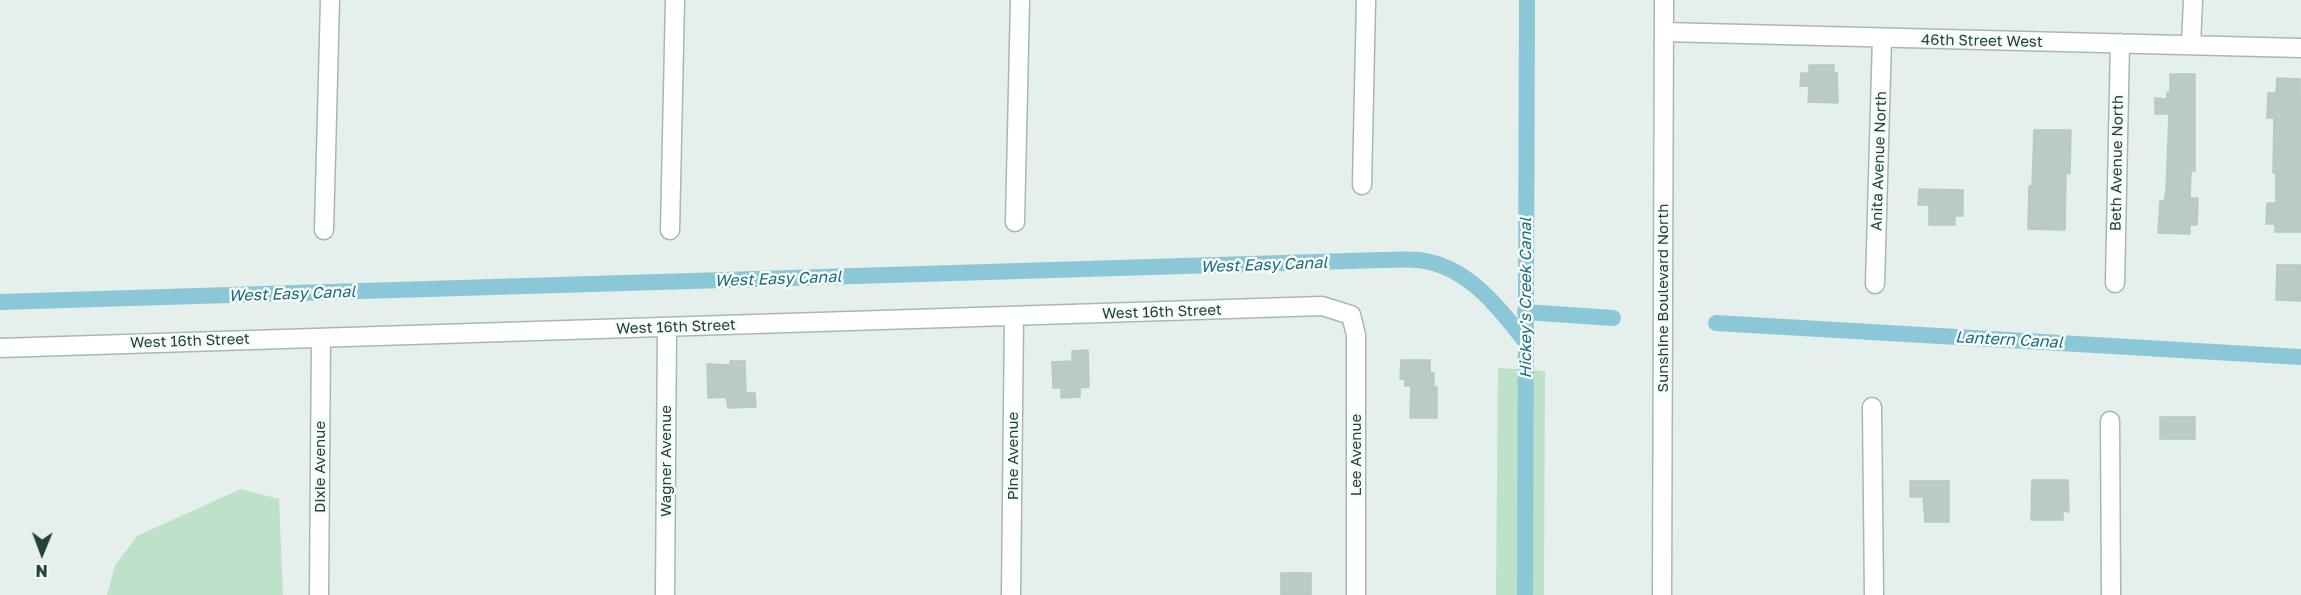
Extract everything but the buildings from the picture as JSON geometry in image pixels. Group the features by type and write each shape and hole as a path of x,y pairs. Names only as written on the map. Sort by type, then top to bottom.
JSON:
{"street":[{"path":"324,230 330,0"},
{"path":"670,230 675,0"},
{"path":"1015,222 1020,0"},
{"path":"1362,185 1366,0"},
{"name":"Sunshine Boulevard North","path":"1662,595 1664,0"},
{"path":"2191,45 2193,0"},
{"name":"46th Street West","path":"1664,32 2301,48"},
{"name":"Anita Avenue North","path":"1875,284 1882,38"},
{"name":"Beth Avenue North","path":"2115,283 2120,44"},
{"name":"West 16th Street","path":"0,348 1322,306 1351,315"},
{"name":"Lee Avenue","path":"1351,315 1356,335 1356,595"},
{"name":"Pine Avenue","path":"1011,595 1014,317"},
{"name":"Wagner Avenue","path":"665,595 667,327"},
{"name":"Dixie Avenue","path":"319,595 321,338"},
{"path":"1872,407 1874,595"},
{"path":"2110,421 2111,595"}],"green space":[{"path":"1498,368 1545,371 1544,595 1496,595"},
{"path":"241,489 279,499 283,595 107,595 115,566 137,536"}],"waterway":[{"name":"Hickey's Creek Canal","path":"1525,595 1527,0"},
{"name":"West Easy Canal","path":"0,302 1419,260 1452,270 1480,289 1525,341"},
{"name":"Lantern Canal","path":"1525,312 1613,318"},
{"name":"Lantern Canal","path":"1716,323 2301,357"}]}
